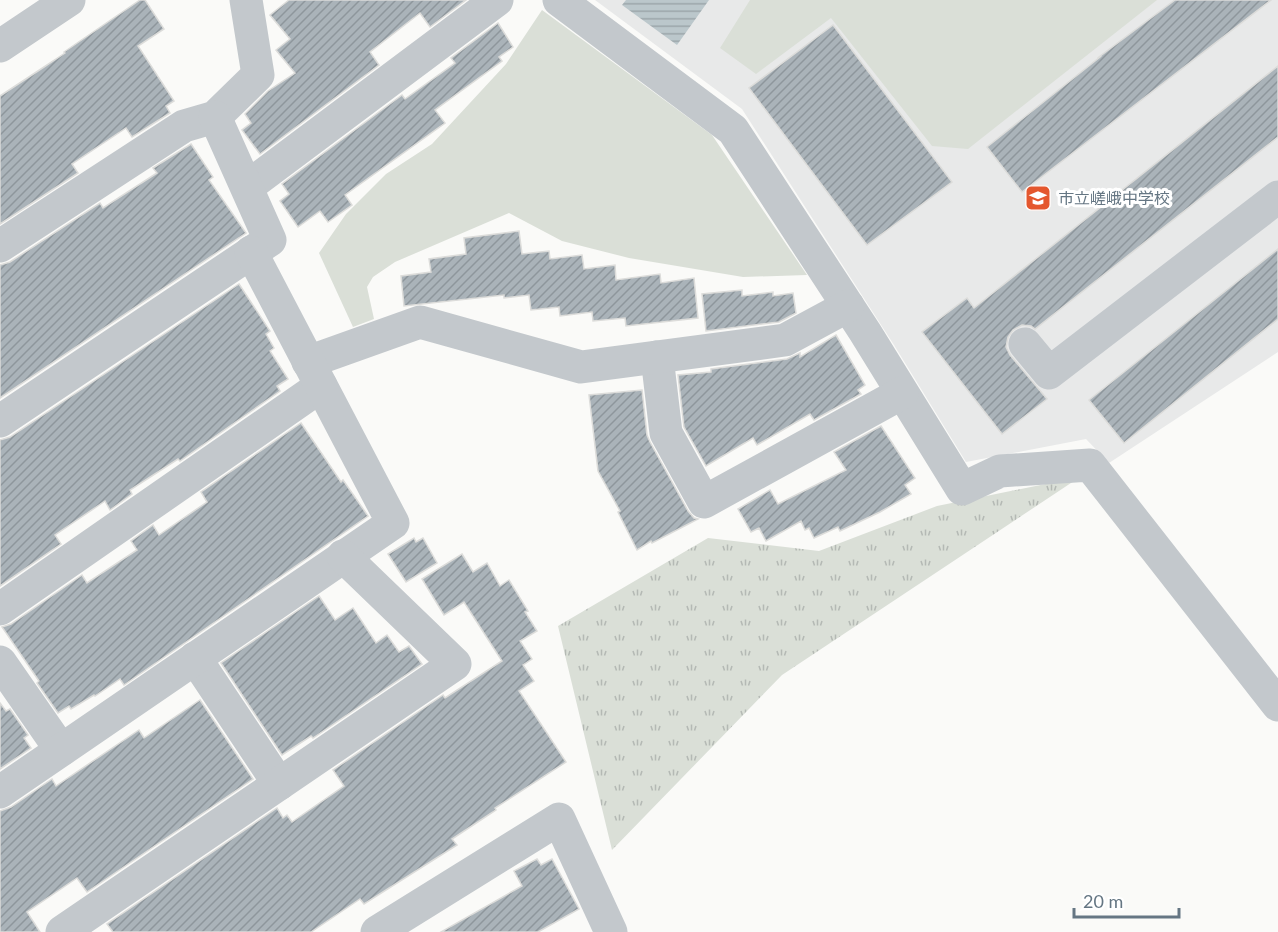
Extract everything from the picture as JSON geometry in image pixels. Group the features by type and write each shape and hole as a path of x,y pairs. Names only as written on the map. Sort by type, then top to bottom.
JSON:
{"street":[{"path":"0,46 69,0"},
{"path":"0,246 184,126 215,117 258,75 246,0"},
{"path":"247,188 497,0"},
{"path":"559,0 733,130 848,306 962,489 1000,471 1090,465 1278,705"},
{"path":"0,421 270,240 215,117"},
{"path":"1025,344 1049,373 1278,197"},
{"path":"0,792 393,522 251,252"},
{"path":"0,609 315,374 420,322 581,367 785,340 848,306"},
{"path":"657,357 666,433 705,502 902,393"},
{"path":"62,932 455,664 343,556"},
{"path":"195,658 279,784"},
{"path":"0,662 61,750"},
{"path":"376,932 559,819 611,932"}],"shaded area":[{"name":"市立嵯峨中学校","path":"595,0 1278,0 1278,352 1109,463 1086,439 966,462 894,345 742,109"},
{"path":"626,0 709,0 677,45 622,5"}],"green space":[{"path":"750,0 1157,0 968,149 932,146 831,18 756,74 720,48"},
{"path":"542,10 712,135 807,275 743,277 629,258 562,241 509,213 395,262 373,277 367,287 374,319 353,327 319,253 346,214 386,174 432,144 506,64"},
{"path":"1080,477 782,675 612,850 558,626 708,538 819,551 937,506"}],"building":[{"path":"140,0 145,0 164,29 138,46 174,101 166,106 170,113 132,137 126,128 72,164 78,173 0,224 0,96"},
{"path":"289,0 466,0 430,27 420,13 370,52 379,65 260,154 242,130 251,123 245,114 268,91 295,73 276,50 290,39 270,15"},
{"path":"1175,0 1271,0 1022,192 987,147 1099,57"},
{"path":"498,23 513,47 499,57 502,61 435,110 445,123 345,195 352,205 328,222 320,211 298,227 280,201 289,194 282,184 402,95 405,99 455,63 451,58"},
{"path":"833,25 952,182 867,245 749,88"},
{"path":"1278,66 1278,137 1035,329 1022,325 1013,330 1008,337 1006,347 1010,355 1047,399 1002,434 922,332 967,298 974,308"},
{"path":"191,144 213,177 209,180 246,233 0,398 0,265 10,262 100,203 103,208 157,173 153,168"},
{"path":"519,231 522,254 549,251 550,259 582,255 584,269 615,265 616,280 660,274 661,283 694,278 698,318 626,326 625,318 593,321 592,312 560,316 559,307 531,310 529,295 504,298 504,295 404,306 401,276 431,272 429,259 466,254 464,238"},
{"path":"1278,249 1278,319 1124,443 1089,400"},
{"path":"239,284 270,331 266,334 274,348 270,351 288,379 277,386 280,391 180,461 178,459 130,490 132,494 110,510 105,501 55,535 61,544 0,586 0,440 10,437"},
{"path":"742,290 742,296 773,292 773,296 793,293 796,313 779,322 706,331 702,294"},
{"path":"836,335 865,385 858,390 861,394 814,420 810,414 757,445 753,438 706,466 684,427 678,375 711,372 711,369 787,359 800,353 800,357"},
{"path":"642,390 647,435 650,442 688,511 698,519 637,550 618,512 620,511 598,471 589,395"},
{"path":"301,423 341,482 343,480 368,516 124,685 120,679 95,696 58,713 2,627 11,624 82,575 87,583 137,550 131,541 153,525 159,535 207,502 201,492"},
{"path":"881,426 915,478 905,485 911,494 840,531 838,527 814,538 809,528 805,530 801,521 766,541 759,528 751,532 738,509 770,490 778,504 846,470 834,452"},
{"path":"414,538 416,542 423,538 437,563 406,582 388,554"},
{"path":"462,554 473,572 487,563 500,586 509,580 528,611 525,612 537,631 520,641 532,659 523,665 534,681 519,691 566,762 452,839 457,845 364,904 360,899 311,932 113,932 107,924 277,808 283,818 287,815 292,822 344,786 333,770 443,695 445,698 502,661 464,602 444,615 422,579"},
{"path":"319,596 335,620 353,608 376,643 387,635 399,652 409,646 422,664 313,738 311,736 282,755 221,663"},
{"path":"200,700 253,779 87,892 77,878 27,912 40,932 0,932 0,811 11,807 52,779 56,786 139,730 144,738"},
{"path":"0,703 6,711 10,709 28,735 24,738 31,748 0,769"},
{"path":"537,859 541,865 552,859 579,909 538,932 441,932 522,886 514,871"}],"place":[{"name":"市立嵯峨中学校","path":"1038,198"}]}
